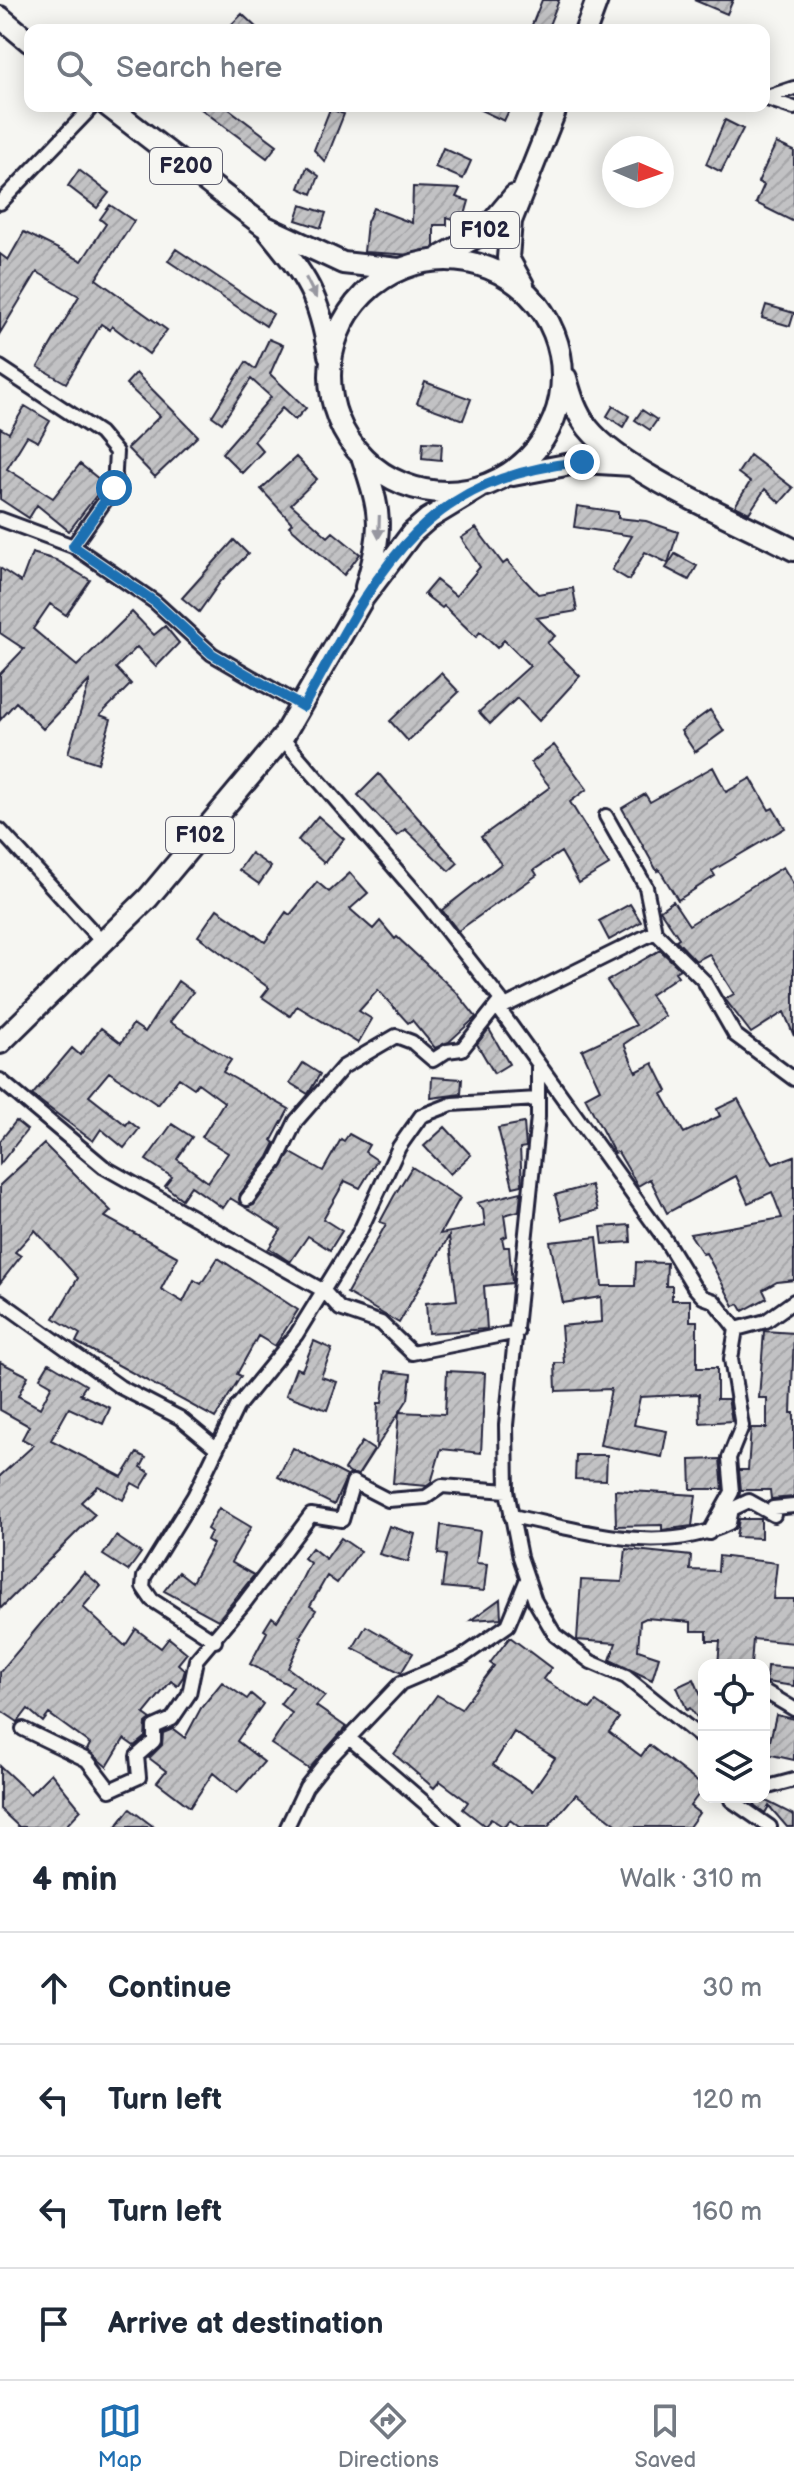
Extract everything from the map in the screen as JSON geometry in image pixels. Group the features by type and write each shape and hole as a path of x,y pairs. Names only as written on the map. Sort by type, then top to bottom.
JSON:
{"main road":[{"path":"588,24 597,0"},
{"path":"0,17 24,37"},
{"name":"F200","path":"116,112 264,226 306,276 319,302 331,363"},
{"name":"F102","path":"526,290 511,269 508,240 516,203 555,112"},
{"name":"F102","path":"432,259 455,251 483,233 526,184"},
{"name":"F200","path":"264,226 343,263 399,269"},
{"path":"632,465 561,464 504,477 479,488 447,493 416,488 386,476 362,456 342,429 335,407 331,363 341,324 365,292 399,269 432,259 457,259 482,264 505,275 526,290 551,325 578,415 605,446 632,465 794,550"},
{"path":"504,477 530,457 549,431 560,400 562,367"},
{"name":"F102","path":"362,456 376,498 381,526 363,598"},
{"name":"F102","path":"0,1043 148,898 282,738 303,707 363,598 412,533 428,519 479,488"}],"street":[{"path":"770,96 794,88"},
{"path":"770,100 794,108"},
{"path":"0,203 87,112"},
{"path":"0,367 100,433 116,452 114,488 73,546"},
{"path":"0,519 73,546 155,602 212,654 303,707"},
{"path":"282,738 425,903 500,1005 538,1066 666,1241 694,1287 703,1297 714,1301 736,1329 731,1359 742,1426 729,1458 732,1492 709,1533"},
{"path":"606,816 646,887 655,932 704,981 735,1035 788,1066 794,1079"},
{"path":"0,830 104,944"},
{"path":"247,1199 276,1162 296,1121 343,1067 396,1036 412,1042 433,1060 447,1051 462,1049 500,1005 655,932"},
{"path":"538,1066 538,1099 506,1425 507,1491 511,1516 535,1601 555,1635 591,1662 636,1685 698,1735"},
{"path":"0,1080 104,1167 324,1291 340,1309 381,1323 412,1353 517,1332"},
{"path":"215,1641 152,1600 143,1587 144,1577 194,1496 215,1447 237,1407 296,1335 324,1291 360,1231 399,1147 421,1116 452,1104 538,1099"},
{"path":"0,1301 120,1387 180,1418 215,1447"},
{"path":"736,1329 766,1321 794,1301"},
{"path":"23,1729 87,1760 110,1790 139,1777 137,1756 154,1741 154,1727 172,1719 189,1694 196,1660 215,1641 311,1515 342,1520 353,1482 388,1500 426,1497 442,1486 507,1491"},
{"path":"511,1516 628,1539 675,1541 709,1533 729,1523 732,1509 749,1501 774,1515 773,1508 794,1506"},
{"path":"287,1827 306,1787 401,1683 462,1657 508,1625 527,1579"},
{"path":"770,1695 794,1709"},
{"path":"349,1738 453,1827"},
{"path":"770,1786 794,1780"},
{"path":"740,1803 770,1827"}],"building":[{"path":"542,0 559,0 549,24 532,24"},
{"path":"694,0 733,0 727,14"},
{"path":"242,14 253,24 232,24"},
{"path":"205,112 233,112 277,145 267,158"},
{"path":"329,112 344,114 325,162 314,150"},
{"path":"485,112 508,112 504,121"},
{"path":"725,120 743,129 721,172 706,164"},
{"path":"776,143 794,151 794,222 756,203 764,185 758,182"},
{"path":"443,148 471,161 463,179 435,167"},
{"path":"307,167 319,176 312,194 299,188"},
{"path":"79,170 109,193 97,208 68,186"},
{"path":"413,187 460,189 456,197 469,201 463,222 447,217 447,225 434,225 434,246 429,256 364,252 367,222 373,208 412,223"},
{"path":"110,205 134,221 96,279 167,330 149,354 112,326 110,330 101,324 66,383 38,367 79,296 37,272 0,333 0,254 8,260 24,232 82,261 106,224 100,219"},
{"path":"301,205 326,213 321,228 296,220"},
{"path":"176,249 273,314 266,326 168,261"},
{"path":"766,305 794,313 790,326 762,318"},
{"path":"269,339 283,345 270,374 306,408 295,420 282,408 254,441 263,451 242,473 222,453 271,397 251,379 222,423 212,416 246,362 255,369"},
{"path":"136,373 198,436 155,477 127,448 160,416 126,384"},
{"path":"425,382 471,399 463,420 417,403"},
{"path":"25,406 50,421 38,442 27,436 7,469 53,498 80,464 105,484 69,531 37,505 29,518 0,499 0,428 9,433"},
{"path":"613,406 629,416 623,427 607,416"},
{"path":"642,410 657,420 650,430 635,420"},
{"path":"423,442 442,443 441,460 422,458"},
{"path":"750,455 793,488 780,503 765,489 749,513 735,506 750,482 738,473"},
{"path":"296,457 317,479 291,504 328,537 333,532 360,554 344,575 289,526 292,523 261,489"},
{"path":"577,506 618,512 618,518 646,521 678,532 668,563 645,552 629,580 612,570 632,536 574,527"},
{"path":"476,528 503,564 507,561 538,594 573,588 577,611 537,618 555,636 547,643 580,676 539,721 517,698 490,724 479,712 530,666 504,640 497,648 480,632 476,637 444,606 442,608 424,594 436,580 456,596 480,567 461,538"},
{"path":"234,540 248,554 221,581 199,612 182,598"},
{"path":"32,553 56,560 90,580 66,615 50,604 33,629 77,666 132,612 154,635 165,626 179,643 156,667 137,647 116,668 131,684 100,715 111,719 98,763 68,753 90,680 43,729 16,702 0,720 0,674 24,649 0,633 0,568 21,582"},
{"path":"675,554 697,566 689,580 666,568"},
{"path":"441,673 459,692 408,741 390,721"},
{"path":"710,710 724,731 695,752 681,731"},
{"path":"554,745 587,789 570,802 609,865 579,883 561,852 534,870 537,875 458,931 442,910 501,864 481,837 550,787 531,763"},
{"path":"713,767 726,792 751,778 769,810 773,808 785,828 712,871 715,876 678,900 659,869 657,871 622,808 645,794 650,802"},
{"path":"379,774 458,863 449,871 405,829 397,836 358,795"},
{"path":"318,816 344,839 324,863 298,840"},
{"path":"251,853 271,867 259,884 239,870"},
{"path":"783,867 794,885 794,1036 784,1012 751,1033 725,999 734,994 709,954 696,961 676,940 679,938 660,910 673,901 689,925"},
{"path":"350,873 368,893 350,909 373,929 380,921 395,939 397,937 456,992 476,1017 449,1042 435,1048 412,1020 408,1023 378,990 359,1011 372,1019 358,1043 297,1006 290,1016 262,997 269,988 198,936 217,909 265,942 286,912 290,915 317,882 329,892"},
{"path":"630,904 641,922 609,940 599,921"},
{"path":"660,950 680,969 675,972 678,976 650,995 665,1016 624,1044 636,1072 653,1063 667,1091 662,1094 684,1133 720,1116 717,1109 738,1099 773,1164 794,1156 794,1280 777,1282 763,1290 767,1298 743,1311 739,1304 734,1306 706,1253 703,1254 690,1234 782,1218 772,1192 748,1203 736,1176 667,1213 650,1179 638,1186 618,1152 614,1153 585,1097 600,1089 582,1050 636,1025 607,981"},
{"path":"178,981 193,992 170,1022 231,1060 223,1072 289,1109 272,1140 275,1143 268,1157 240,1194 240,1204 230,1198 223,1208 191,1186 182,1199 165,1186 172,1177 146,1160 172,1124 192,1137 177,1159 208,1182 228,1153 202,1137 224,1102 198,1083 194,1088 179,1078 158,1105 109,1072 89,1096 126,1125 129,1121 139,1129 124,1148 101,1129 93,1141 32,1095 72,1048 80,1055 101,1028 121,1043 133,1024 145,1032"},
{"path":"489,1029 509,1064 494,1073 477,1044"},
{"path":"303,1063 320,1074 308,1094 290,1083"},
{"path":"432,1077 462,1079 461,1094 431,1098"},
{"path":"16,1121 27,1130 0,1164 0,1141"},
{"path":"524,1123 526,1147 520,1148 522,1185 513,1187 498,1128"},
{"path":"445,1127 471,1155 450,1174 424,1146"},
{"path":"349,1134 369,1145 365,1152 377,1160 360,1188 345,1181 323,1219 342,1231 330,1250 308,1236 290,1262 269,1248 281,1230 246,1208 254,1205 291,1153 323,1171 341,1139 344,1141"},
{"path":"44,1144 111,1211 105,1217 178,1257 161,1289 183,1302 194,1280 201,1284 218,1258 298,1310 275,1346 258,1336 237,1374 241,1376 215,1418 76,1342 80,1334 54,1318 78,1278 35,1230 15,1252 21,1256 0,1283 0,1185"},
{"path":"412,1167 460,1198 440,1234 485,1226 483,1209 477,1203 521,1192 519,1211 504,1215 507,1236 502,1238 504,1247 509,1247 512,1283 484,1286 487,1329 428,1333 426,1303 457,1300 449,1236 399,1323 347,1293 386,1224 380,1222"},
{"path":"591,1185 598,1210 562,1220 555,1195"},
{"path":"630,1225 631,1242 603,1244 601,1227"},
{"path":"597,1237 602,1286 635,1286 636,1262 667,1263 666,1286 672,1286 672,1300 690,1300 690,1321 697,1321 697,1368 717,1368 717,1399 728,1399 732,1421 700,1423 699,1394 640,1397 634,1425 667,1431 662,1457 600,1445 611,1389 556,1391 555,1363 564,1363 561,1326 602,1322 601,1297 563,1303 550,1242"},
{"path":"764,1331 794,1333 791,1413 794,1413 794,1497 771,1499 770,1490 741,1490 739,1470 748,1470 751,1428 767,1428 767,1398 759,1398"},
{"path":"314,1341 332,1349 321,1377 337,1382 327,1410 286,1395 296,1368 302,1370"},
{"path":"0,1362 28,1376 18,1396 40,1408 52,1385 40,1378 49,1363 86,1385 80,1394 110,1408 103,1424 69,1408 51,1440 122,1477 137,1453 146,1458 141,1467 150,1473 141,1488 132,1483 123,1500 98,1486 81,1502 95,1514 0,1609 0,1476 34,1445 22,1439 29,1426 0,1410"},
{"path":"386,1371 411,1374 408,1399 376,1448 378,1403 382,1403"},
{"path":"447,1371 485,1373 481,1453 441,1449 431,1483 427,1486 393,1483 399,1412 445,1414"},
{"path":"362,1442 374,1450 358,1475 351,1474 344,1469"},
{"path":"293,1448 347,1476 334,1505 278,1477"},
{"path":"576,1455 607,1455 606,1480 575,1479"},
{"path":"720,1459 723,1489 691,1489 690,1460"},
{"path":"615,1490 696,1495 692,1526 662,1530 662,1525 616,1526"},
{"path":"219,1508 251,1527 231,1562 254,1575 218,1620 164,1591 179,1572 192,1582 213,1544 207,1540 211,1532 207,1529"},
{"path":"739,1519 761,1519 761,1538 736,1537"},
{"path":"441,1525 480,1531 476,1563 487,1564 484,1591 442,1587 446,1555 438,1554"},
{"path":"389,1526 415,1534 408,1562 379,1554"},
{"path":"116,1536 141,1553 128,1571 103,1555"},
{"path":"341,1538 360,1551 337,1583 327,1576 310,1606 316,1610 300,1636 302,1638 288,1668 325,1696 316,1706 346,1727 309,1769 271,1744 292,1713 280,1704 293,1687 250,1664 272,1617 277,1621 295,1593 310,1563 304,1558 312,1548 326,1559"},
{"path":"626,1549 691,1556 690,1570 718,1571 719,1556 777,1563 773,1599 794,1599 794,1643 753,1639 751,1659 718,1659 720,1641 707,1641 707,1631 691,1631 691,1622 646,1618 640,1621 638,1650 659,1657 652,1680 610,1660 616,1643 577,1640 581,1580 622,1582"},
{"path":"84,1572 101,1586 83,1607 125,1646 136,1629 161,1648 169,1638 187,1653 178,1664 185,1670 177,1686 171,1681 144,1714 151,1719 146,1723 145,1737 134,1746 124,1739 107,1767 87,1750 90,1744 49,1714 43,1722 28,1709 18,1722 0,1710 0,1672"},
{"path":"500,1599 501,1618 471,1620"},
{"path":"366,1626 413,1653 401,1673 353,1648"},
{"path":"510,1637 551,1668 543,1679 590,1709 596,1702 619,1718 609,1732 641,1756 649,1745 698,1782 698,1795 690,1806 699,1813 689,1827 620,1827 576,1794 548,1827 519,1827 510,1820 504,1827 491,1819 485,1826 463,1809 468,1802 440,1781 434,1788 394,1754 437,1695 461,1709 494,1666 490,1663","holes":["514,1732 555,1758 532,1791 493,1765"]},
{"path":"770,1666 794,1668 794,1686 770,1683"},
{"path":"694,1679 698,1689 698,1719 690,1708 687,1710 677,1687"},
{"path":"222,1682 247,1699 251,1694 263,1704 237,1741 264,1762 237,1793 213,1773 190,1807 157,1782 166,1771 149,1758 162,1745 163,1733 173,1729 185,1738 201,1708"},
{"path":"776,1715 794,1719 794,1760 770,1755"},
{"path":"0,1766 30,1794 51,1773 81,1810 65,1827 19,1827 0,1809"},
{"path":"770,1803 794,1815 794,1827 787,1827 769,1806 765,1813 754,1805"},
{"path":"130,1809 154,1827 116,1827"}],"route":[{"path":"114,488 73,546 155,602 212,654 303,707 363,598 412,533 428,519 479,488 504,477 540,467 582,462"}]}
